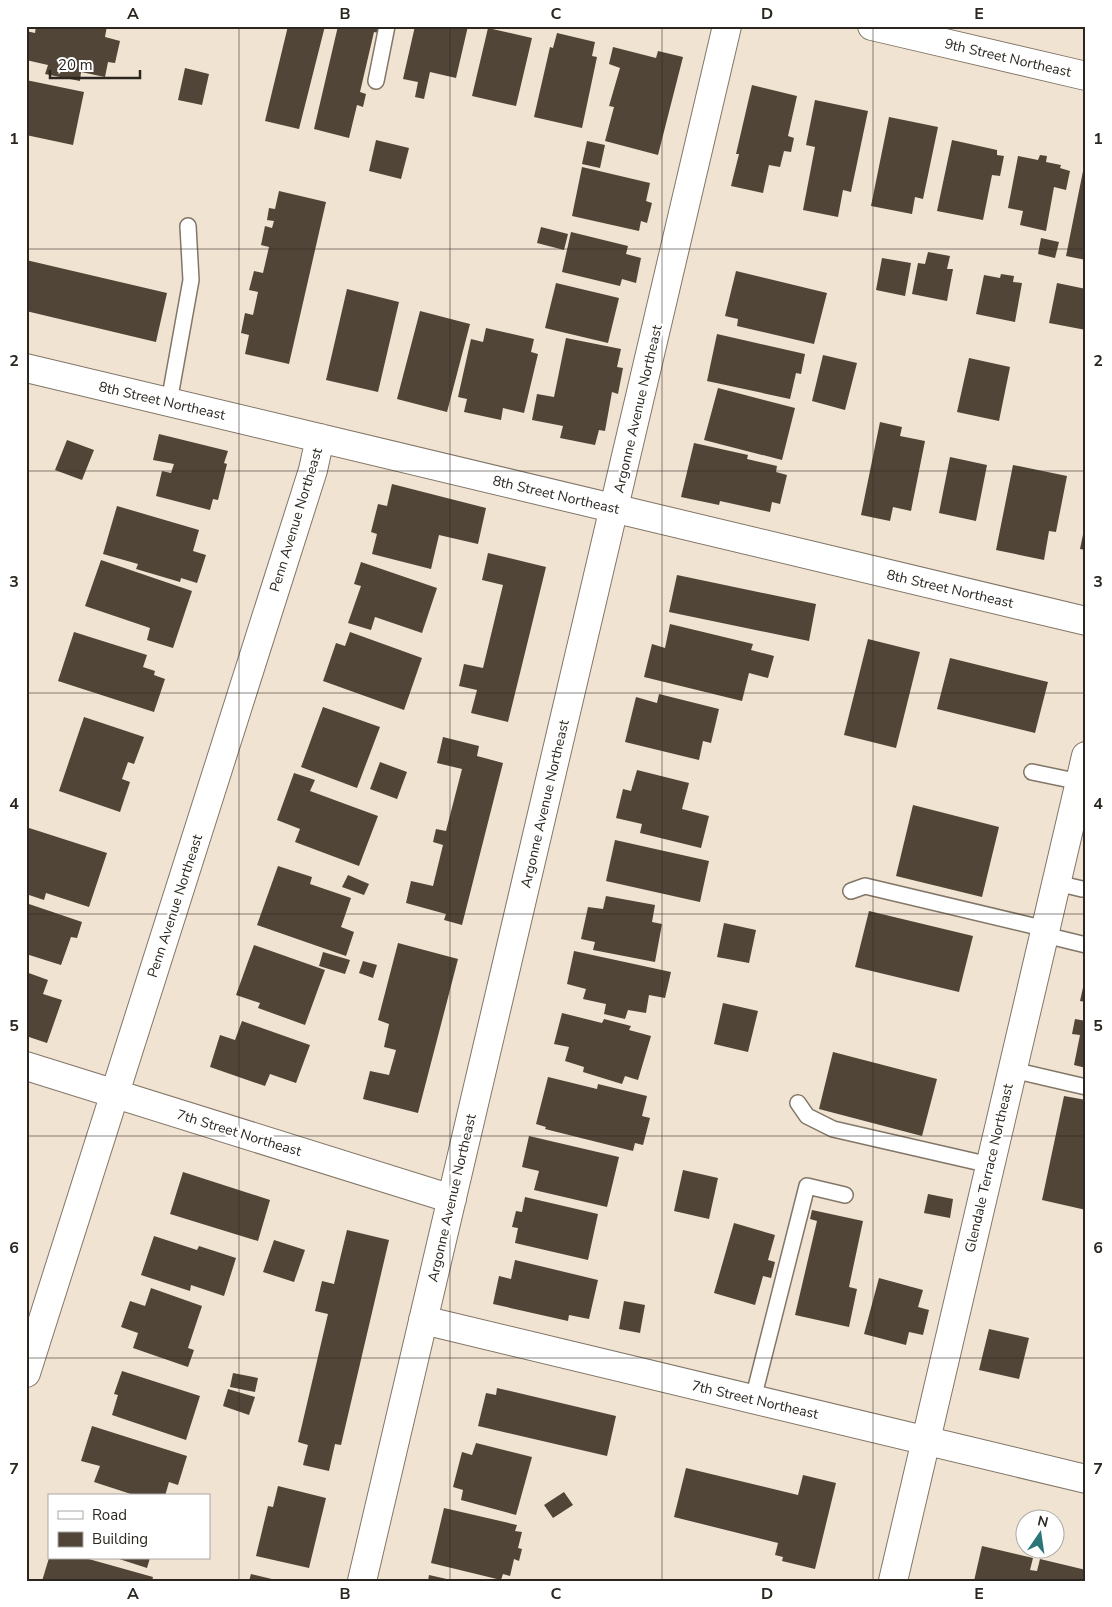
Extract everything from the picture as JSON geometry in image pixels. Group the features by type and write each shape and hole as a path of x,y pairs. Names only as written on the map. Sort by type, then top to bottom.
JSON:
{"street":[{"name":"Argonne Avenue Northeast","path":"362,1581 727,26"},
{"name":"9th Street Northeast","path":"872,26 1086,76"},
{"name":"8th Street Northeast","path":"26,368 1086,621"},
{"name":"Penn Avenue Northeast","path":"26,1373 313,470 320,438"},
{"name":"Glendale Terrace Northeast","path":"893,1581 1045,932 1069,886 1080,782 1086,756"},
{"name":"7th Street Northeast","path":"26,1066 452,1200"},
{"name":"7th Street Northeast","path":"424,1320 1086,1479"}],"lane":[{"path":"376,81 387,26"},
{"path":"169,402 191,280 188,226"},
{"path":"1032,772 1080,782"},
{"path":"851,890 865,886 1045,932 1086,945"},
{"path":"1013,1070 1086,1087"},
{"path":"798,1103 807,1116 833,1130 990,1165"},
{"path":"753,1399 807,1186 845,1194"}],"building":[{"path":"36,26 107,26 105,37 120,41 115,63 108,62 105,77 81,72 80,81 45,74 48,65 26,60 26,31 35,33"},
{"path":"288,26 325,26 299,129 265,121"},
{"path":"338,26 381,26 379,33 374,32 360,92 366,94 363,107 357,105 349,138 314,129"},
{"path":"415,26 468,26 456,78 430,72 424,99 415,97 418,82 403,79"},
{"path":"488,28 532,38 516,106 472,96"},
{"path":"557,33 595,42 592,56 597,57 582,128 534,117 550,47 553,48"},
{"path":"613,47 656,58 658,51 683,57 658,155 605,141 614,107 609,106 620,68 609,64"},
{"path":"185,68 209,74 202,105 178,100"},
{"path":"26,80 84,92 73,145 26,135"},
{"path":"752,85 797,96 788,136 794,138 791,152 784,151 780,167 769,165 763,193 731,186 739,154 736,154"},
{"path":"815,100 868,111 851,192 843,190 838,217 803,210 815,147 806,145"},
{"path":"889,117 938,127 923,199 915,197 912,214 871,206"},
{"path":"376,140 409,148 401,179 369,171"},
{"path":"952,140 997,150 997,155 1004,156 1000,176 992,175 983,220 937,211"},
{"path":"587,141 605,145 600,168 582,164"},
{"path":"1040,155 1047,156 1046,162 1061,165 1060,168 1070,171 1066,190 1054,187 1046,231 1020,225 1023,211 1008,208 1018,156 1038,160"},
{"path":"1086,161 1086,260 1066,256"},
{"path":"582,167 650,183 646,201 652,203 647,223 641,221 639,231 572,216"},
{"path":"279,191 326,202 289,364 245,354 249,335 241,333 245,313 253,315 258,292 249,290 254,271 263,273 269,247 261,245 265,226 272,228 274,221 267,220 269,208 275,209"},
{"path":"541,227 568,234 564,250 537,243"},
{"path":"571,232 628,246 626,254 641,258 636,283 622,279 620,286 562,272"},
{"path":"1041,238 1059,242 1055,258 1038,254"},
{"path":"928,252 950,256 947,269 953,269 947,301 912,294 918,263 925,264"},
{"path":"882,258 911,263 905,296 876,290"},
{"path":"26,260 167,293 156,342 26,311"},
{"path":"736,271 827,293 814,344 737,326 738,319 725,316"},
{"path":"1001,274 1014,276 1013,282 1022,283 1015,322 976,314 984,275 1000,278"},
{"path":"556,283 619,298 608,343 545,328"},
{"path":"1057,283 1086,289 1086,330 1049,323"},
{"path":"347,289 399,302 378,392 326,380"},
{"path":"420,311 470,324 447,412 397,399"},
{"path":"486,328 534,339 531,352 538,354 524,413 503,408 501,420 464,412 467,399 458,397 471,339 483,342"},
{"path":"717,334 805,354 801,374 796,373 790,399 707,381"},
{"path":"566,338 621,349 617,367 623,368 618,394 612,392 605,431 599,430 595,445 560,438 563,426 532,420 537,394 554,397"},
{"path":"823,355 857,363 845,410 812,401"},
{"path":"969,358 1010,367 999,421 957,412"},
{"path":"718,388 795,408 782,460 704,440"},
{"path":"880,422 902,427 900,436 925,441 911,511 893,507 890,521 861,515"},
{"path":"159,434 228,451 224,463 227,464 218,500 213,499 210,510 156,496 162,471 171,473 174,464 153,460"},
{"path":"67,440 94,450 82,480 55,470"},
{"path":"694,443 748,455 747,459 777,466 776,472 787,475 780,504 772,502 770,512 720,501 719,505 681,497"},
{"path":"950,457 987,465 976,521 939,513"},
{"path":"1013,465 1067,476 1056,532 1049,531 1044,560 996,550"},
{"path":"392,484 486,508 478,544 439,535 431,569 372,554 377,534 371,532 378,504 387,506"},
{"path":"117,506 199,530 193,551 206,555 197,583 181,578 180,582 136,569 138,564 103,554"},
{"path":"1086,525 1086,550 1080,549"},
{"path":"488,553 546,567 508,722 471,713 477,690 459,686 464,664 483,668 503,585 482,580"},
{"path":"101,560 192,591 173,648 147,640 150,628 85,606"},
{"path":"361,562 437,588 422,633 375,617 371,630 348,623 361,586 354,584"},
{"path":"677,575 816,604 809,641 669,612"},
{"path":"670,624 753,644 751,650 774,656 768,678 749,673 742,701 644,677 652,644 665,648"},
{"path":"74,632 147,655 143,667 155,671 154,675 165,679 154,712 58,681"},
{"path":"350,632 422,658 404,710 323,681 336,643 345,646"},
{"path":"868,639 920,652 896,748 844,735"},
{"path":"950,658 1048,682 1035,733 937,709"},
{"path":"659,694 719,709 711,743 703,741 699,760 625,742 636,697 657,703"},
{"path":"323,707 380,727 357,788 301,767"},
{"path":"84,717 144,737 134,764 128,762 122,779 130,782 120,812 59,791"},
{"path":"443,737 479,746 477,756 503,763 462,925 444,920 446,914 406,903 411,881 433,886 443,845 433,842 436,829 446,831 462,769 437,763"},
{"path":"380,762 407,772 397,799 370,789"},
{"path":"637,770 689,783 682,809 709,816 701,848 640,833 642,824 616,818 623,789 631,791"},
{"path":"294,773 315,780 310,791 378,816 359,866 295,842 300,829 277,820"},
{"path":"913,805 999,827 982,897 896,876"},
{"path":"26,827 107,853 89,907 46,893 44,900 26,894"},
{"path":"615,840 709,861 700,902 606,881"},
{"path":"278,866 312,877 310,884 351,898 341,927 354,932 346,956 257,925"},
{"path":"348,875 369,884 364,895 342,887"},
{"path":"606,896 655,905 652,922 662,924 655,962 593,950 595,942 581,939 588,907 603,909"},
{"path":"26,903 82,922 77,938 71,937 61,965 26,954"},
{"path":"869,911 973,936 959,992 855,967"},
{"path":"724,923 756,930 749,963 717,957"},
{"path":"398,943 458,959 418,1113 363,1099 370,1071 389,1075 396,1050 384,1047 389,1024 378,1020"},
{"path":"254,945 325,970 305,1025 258,1008 260,1003 236,995"},
{"path":"574,951 671,972 665,998 649,995 646,1013 628,1010 625,1019 604,1014 606,1004 583,999 586,989 567,984"},
{"path":"323,952 350,960 345,974 319,966"},
{"path":"363,961 377,965 373,978 359,973"},
{"path":"26,972 48,980 43,994 62,1000 47,1043 26,1036"},
{"path":"1084,983 1086,984 1086,1002 1080,1001"},
{"path":"723,1003 758,1011 748,1052 714,1044"},
{"path":"562,1013 602,1023 604,1019 631,1026 629,1030 651,1036 638,1080 625,1076 622,1084 583,1072 584,1067 565,1061 569,1047 554,1044"},
{"path":"1075,1019 1086,1021 1086,1068 1074,1065 1080,1035 1072,1034"},
{"path":"242,1021 310,1045 296,1083 270,1074 265,1086 210,1067 220,1035 235,1040"},
{"path":"833,1052 937,1079 922,1136 819,1109"},
{"path":"548,1077 597,1089 598,1084 647,1096 642,1116 650,1118 643,1145 635,1143 633,1151 545,1129 546,1127 536,1124"},
{"path":"1064,1096 1086,1100 1086,1210 1042,1200"},
{"path":"529,1136 619,1157 607,1207 534,1190 539,1171 522,1167"},
{"path":"683,1170 718,1178 709,1219 674,1211"},
{"path":"183,1172 270,1200 258,1241 170,1214"},
{"path":"928,1194 953,1199 950,1218 924,1213"},
{"path":"525,1197 598,1214 588,1260 515,1243 518,1228 512,1227 516,1211 522,1212"},
{"path":"812,1210 863,1221 849,1287 857,1289 849,1327 795,1315 817,1221 810,1219"},
{"path":"734,1223 775,1235 768,1260 775,1262 771,1278 763,1276 755,1305 714,1293"},
{"path":"347,1230 389,1240 341,1445 335,1444 329,1471 303,1465 308,1445 298,1442 328,1314 315,1311 322,1281 334,1284"},
{"path":"154,1236 197,1250 199,1246 236,1258 224,1296 191,1285 190,1291 141,1275"},
{"path":"274,1240 305,1250 294,1282 263,1272"},
{"path":"515,1260 598,1280 589,1319 569,1315 568,1321 493,1304 499,1276 511,1279"},
{"path":"879,1278 923,1290 918,1307 929,1310 923,1335 909,1332 906,1345 864,1334"},
{"path":"151,1288 202,1306 188,1348 194,1350 188,1367 133,1348 138,1333 121,1327 130,1301 145,1306"},
{"path":"624,1301 645,1305 640,1333 619,1329"},
{"path":"989,1329 1029,1338 1019,1379 979,1370"},
{"path":"122,1371 200,1396 186,1440 112,1415 118,1395 114,1394"},
{"path":"233,1373 258,1378 255,1392 230,1387"},
{"path":"497,1388 616,1416 607,1456 478,1426 486,1393 496,1395"},
{"path":"228,1389 255,1397 249,1415 223,1406"},
{"path":"92,1426 187,1456 178,1485 169,1482 166,1494 131,1494 94,1482 100,1466 81,1461"},
{"path":"476,1443 532,1457 516,1515 461,1500 463,1490 453,1487 462,1452 472,1455"},
{"path":"686,1468 798,1495 803,1475 836,1483 815,1569 782,1561 783,1557 775,1555 778,1543 674,1517"},
{"path":"278,1486 326,1498 309,1568 256,1556 268,1506 273,1507"},
{"path":"564,1492 573,1505 553,1518 544,1505"},
{"path":"444,1508 517,1525 515,1531 522,1532 518,1548 522,1549 519,1561 514,1559 510,1576 503,1574 501,1580 431,1563"},
{"path":"982,1546 1014,1554 1014,1560 1032,1560 1030,1570 1037,1571 1040,1560 1044,1560 1086,1570 1086,1581 974,1581"},
{"path":"48,1560 92,1560 153,1577 152,1581 42,1581"},
{"path":"122,1560 149,1560 147,1568"},
{"path":"251,1574 276,1580 276,1581 249,1581"},
{"path":"429,1575 451,1580 451,1581 428,1581"}]}
